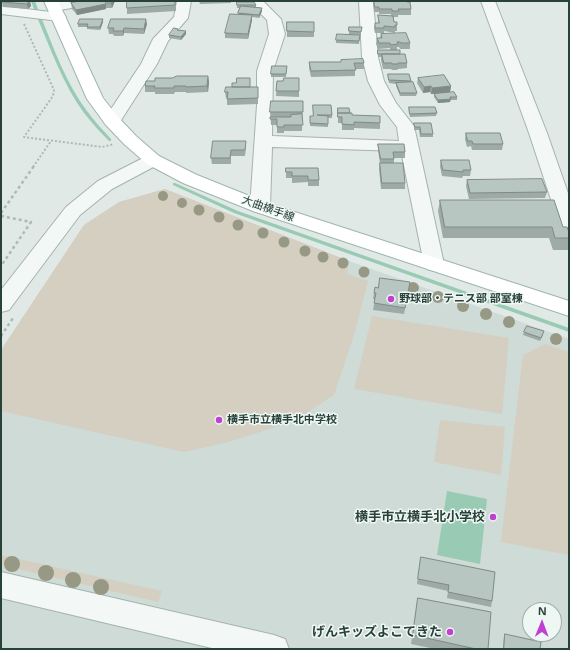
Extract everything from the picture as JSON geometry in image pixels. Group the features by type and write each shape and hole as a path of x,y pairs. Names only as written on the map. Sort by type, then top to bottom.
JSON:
{"main road":[{"name":"大曲横手線","path":"55,8 80,68 95,99 112,121 130,140 153,160 190,179 260,208 569,309"}],"street":[{"path":"1,10 55,8 88,1"},
{"path":"112,121 149,64 161,39 181,18 184,1"},
{"path":"256,1 274,19 277,34 265,71 260,208"},
{"path":"366,1 370,57 376,81 388,105 405,126 434,264"},
{"path":"488,1 538,133 569,224"},
{"path":"263,141 321,143 347,146 409,146"},
{"path":"9,309 73,211 105,185 153,160"},
{"path":"1,585 274,649"}],"path":[{"path":"24,23 54,90 53,96 24,138 102,147 130,140"},
{"path":"1,213 51,141"},
{"path":"1,216 31,222 1,266"},
{"path":"1,336 9,309"}],"shaded area":[{"name":"横手市立横手北中学校","path":"165,189 349,261 569,339 569,649 1,649 1,350 84,225 119,202"},
{"path":"165,189 349,261 347,274 368,281 354,335 334,395 294,421 228,442 184,452 1,411 1,350 84,225 119,202"},
{"path":"372,316 509,338 502,414 354,389"},
{"path":"545,344 569,352 569,555 501,542 523,355"},
{"path":"440,420 505,427 501,475 434,462"},
{"path":"447,491 487,499 480,564 437,555"},
{"path":"1,555 162,591 158,602 1,565"}],"building":[{"path":"29,1 27,4 2,2"},
{"path":"81,1 112,1 111,3 76,10 71,3"},
{"path":"127,1 175,1 175,5 127,8"},
{"path":"374,1 407,1 410,2 411,9 398,9 399,11 392,11 392,9 379,9 379,7 375,7"},
{"path":"237,2 254,2 256,5 237,5"},
{"path":"241,6 262,8 259,15 238,13"},
{"path":"230,14 252,15 248,34 225,33"},
{"path":"378,15 393,16 394,22 397,22 397,25 395,25 395,27 384,26 384,28 375,28 375,23 379,23"},
{"path":"80,19 103,19 100,27 87,27 88,24 78,24"},
{"path":"111,19 146,19 144,29 124,28 123,31 113,31 114,28 108,28"},
{"path":"287,22 314,22 314,32 287,31"},
{"path":"349,27 362,27 361,32 349,31"},
{"path":"174,28 178,29 177,30 186,31 181,37 169,35"},
{"path":"406,33 410,43 397,42 398,44 391,45 390,43 379,43 377,38 382,38 381,34"},
{"path":"337,34 360,35 359,41 336,40"},
{"path":"378,50 400,50 400,54 378,54"},
{"path":"382,54 405,54 407,63 384,63"},
{"path":"363,59 364,63 354,63 356,70 311,71 309,62 341,62 341,60"},
{"path":"272,66 287,66 286,74 271,74"},
{"path":"388,74 409,74 411,81 389,80"},
{"path":"444,75 451,86 432,88 431,86 424,87 418,78"},
{"path":"177,76 208,76 207,86 174,86 174,88 154,88 155,86 145,86 146,81 155,81 155,78 172,78"},
{"path":"237,78 250,78 250,87 232,87 232,83 236,83"},
{"path":"284,78 299,78 299,91 276,91 277,81 283,81"},
{"path":"413,82 417,93 400,93 396,83"},
{"path":"226,87 258,87 258,98 227,99 228,92 225,92"},
{"path":"454,92 457,97 450,97 451,99 438,100 434,94"},
{"path":"271,101 303,101 303,112 270,112"},
{"path":"313,105 331,105 332,115 317,115 328,116 328,124 310,123 310,116 313,116"},
{"path":"409,107 435,107 437,113 410,114"},
{"path":"338,108 349,108 350,113 338,113"},
{"path":"338,113 380,116 380,123 354,122 354,125 342,124 342,117 338,117"},
{"path":"302,114 303,125 284,125 284,127 277,127 277,119 270,119 270,117 291,117 291,115"},
{"path":"414,123 431,123 433,134 421,134 420,127 415,127"},
{"path":"466,133 500,133 503,144 473,144 472,141 468,141"},
{"path":"213,141 246,141 245,150 231,150 230,158 211,158"},
{"path":"378,144 404,144 405,152 393,152 394,159 381,159"},
{"path":"441,160 469,160 471,170 463,170 463,172 443,170"},
{"path":"380,163 403,163 405,183 382,183"},
{"path":"286,168 318,168 319,180 308,180 308,176 292,176 292,172 286,172"},
{"path":"542,179 547,192 470,193 467,180"},
{"path":"440,200 554,200 563,227 567,227 569,232 569,238 555,238 552,227 445,227"},
{"name":"野球部・テニス部 部室棟","path":"380,278 410,282 405,308 374,303 376,293 374,293 375,287 378,288"},
{"path":"527,326 544,331 541,338 524,332"},
{"path":"421,557 495,572 492,601 448,592 449,585 418,579"},
{"name":"げんキッズよこてきた","path":"418,598 491,612 488,649 476,649 413,635"},
{"path":"505,634 522,638 522,642 541,642 540,649 504,649"}],"waterway":[{"path":"33,1 37,12"},
{"path":"39,17 67,83 86,112 110,140"},
{"path":"174,184 236,212 569,330"}],"place":[{"name":"野球部・テニス部 部室棟","path":"391,299"},
{"name":"横手市立横手北中学校","path":"219,420"},
{"name":"横手市立横手北小学校","path":"493,517"},
{"name":"げんキッズよこてきた","path":"450,632"}]}
